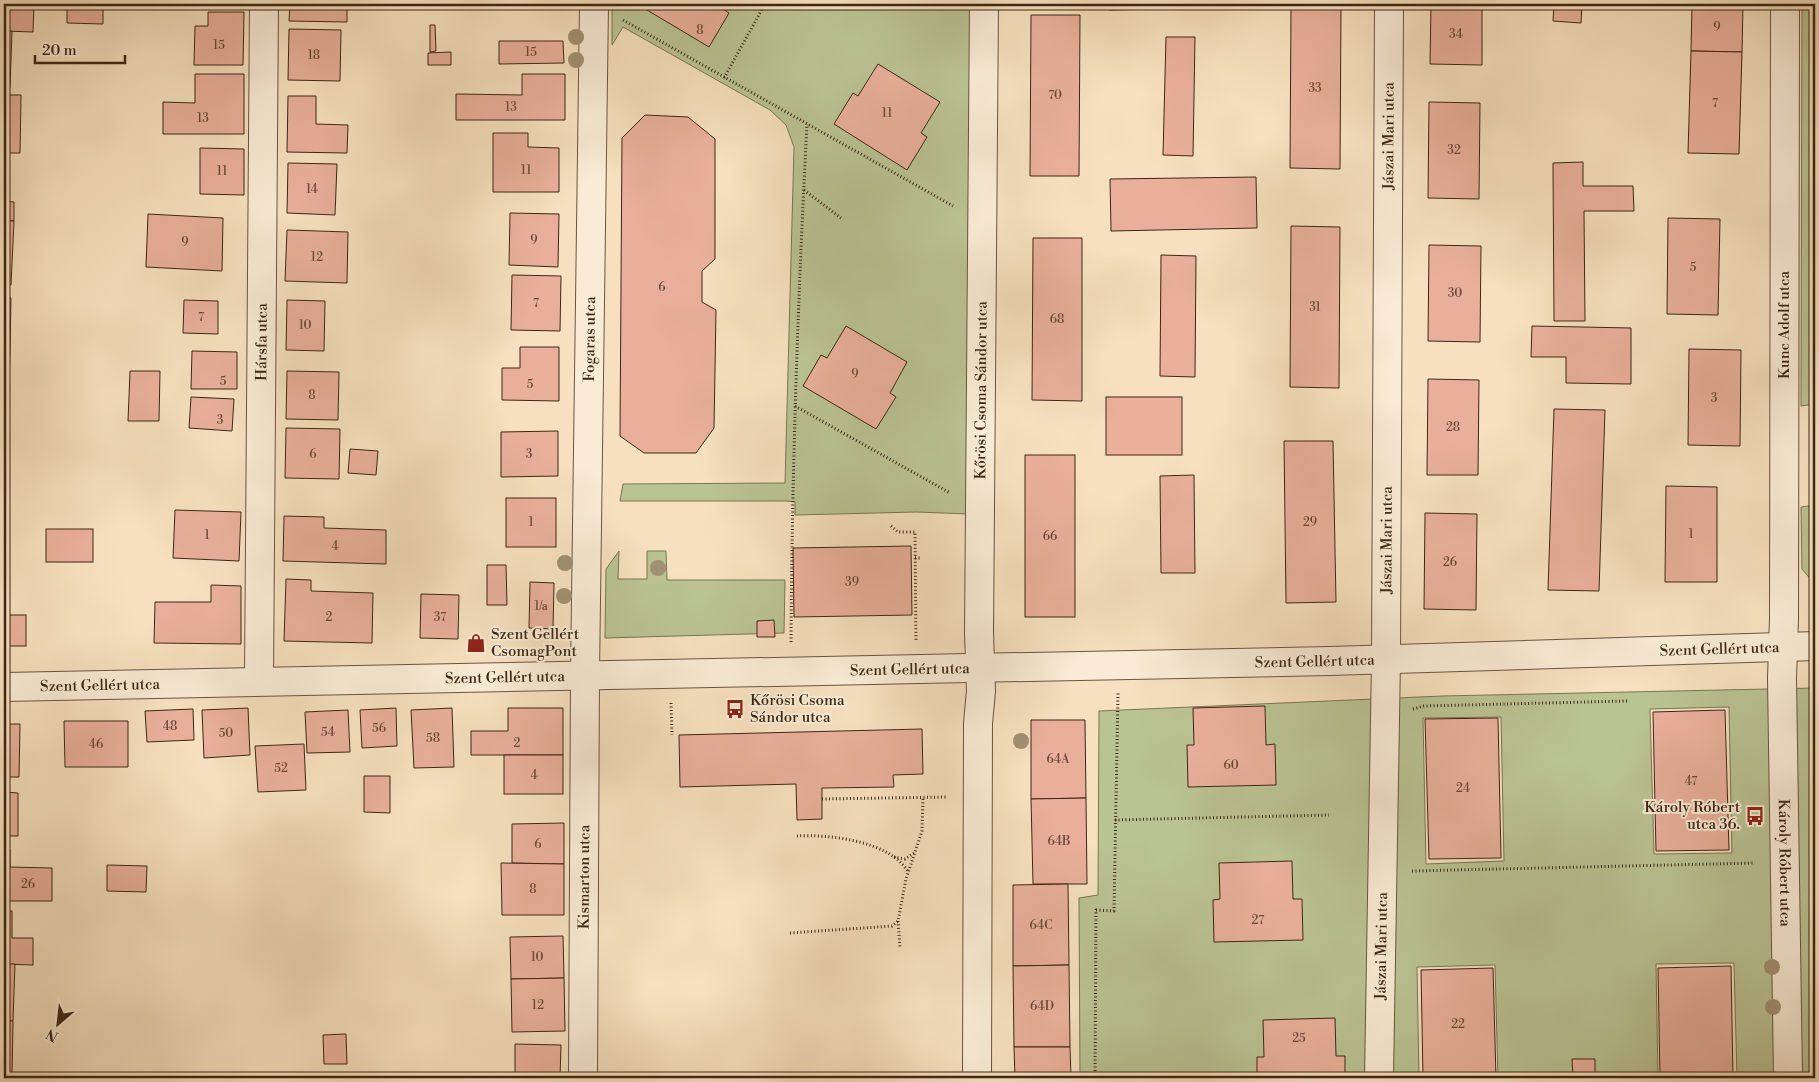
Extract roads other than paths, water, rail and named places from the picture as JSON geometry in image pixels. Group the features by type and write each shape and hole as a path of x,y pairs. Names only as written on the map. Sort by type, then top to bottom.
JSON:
{"street":[{"name":"Hársfa utca","path":"259,680 264,4"},
{"name":"Kőrösi Csoma Sándor utca","path":"977,1078 984,4"},
{"name":"Jászai Mari utca","path":"1379,1078 1386,659 1389,4"},
{"name":"Kunc Adolf utca","path":"1783,647 1785,4"},
{"name":"Fogaras utca","path":"585,674 594,10"},
{"name":"Szent Gellért utca","path":"4,687 259,680 1386,659 1815,646"},
{"name":"Károly Róbert utca","path":"1783,647 1788,1078"},
{"name":"Kismarton utca","path":"583,1078 585,674"}],"place":[{"name":"Szent Gellért CsomagPont","path":"476,643"},
{"name":"Kőrösi Csoma Sándor utca","path":"735,709"},
{"name":"Károly Róbert utca 36.","path":"1755,816"}]}
